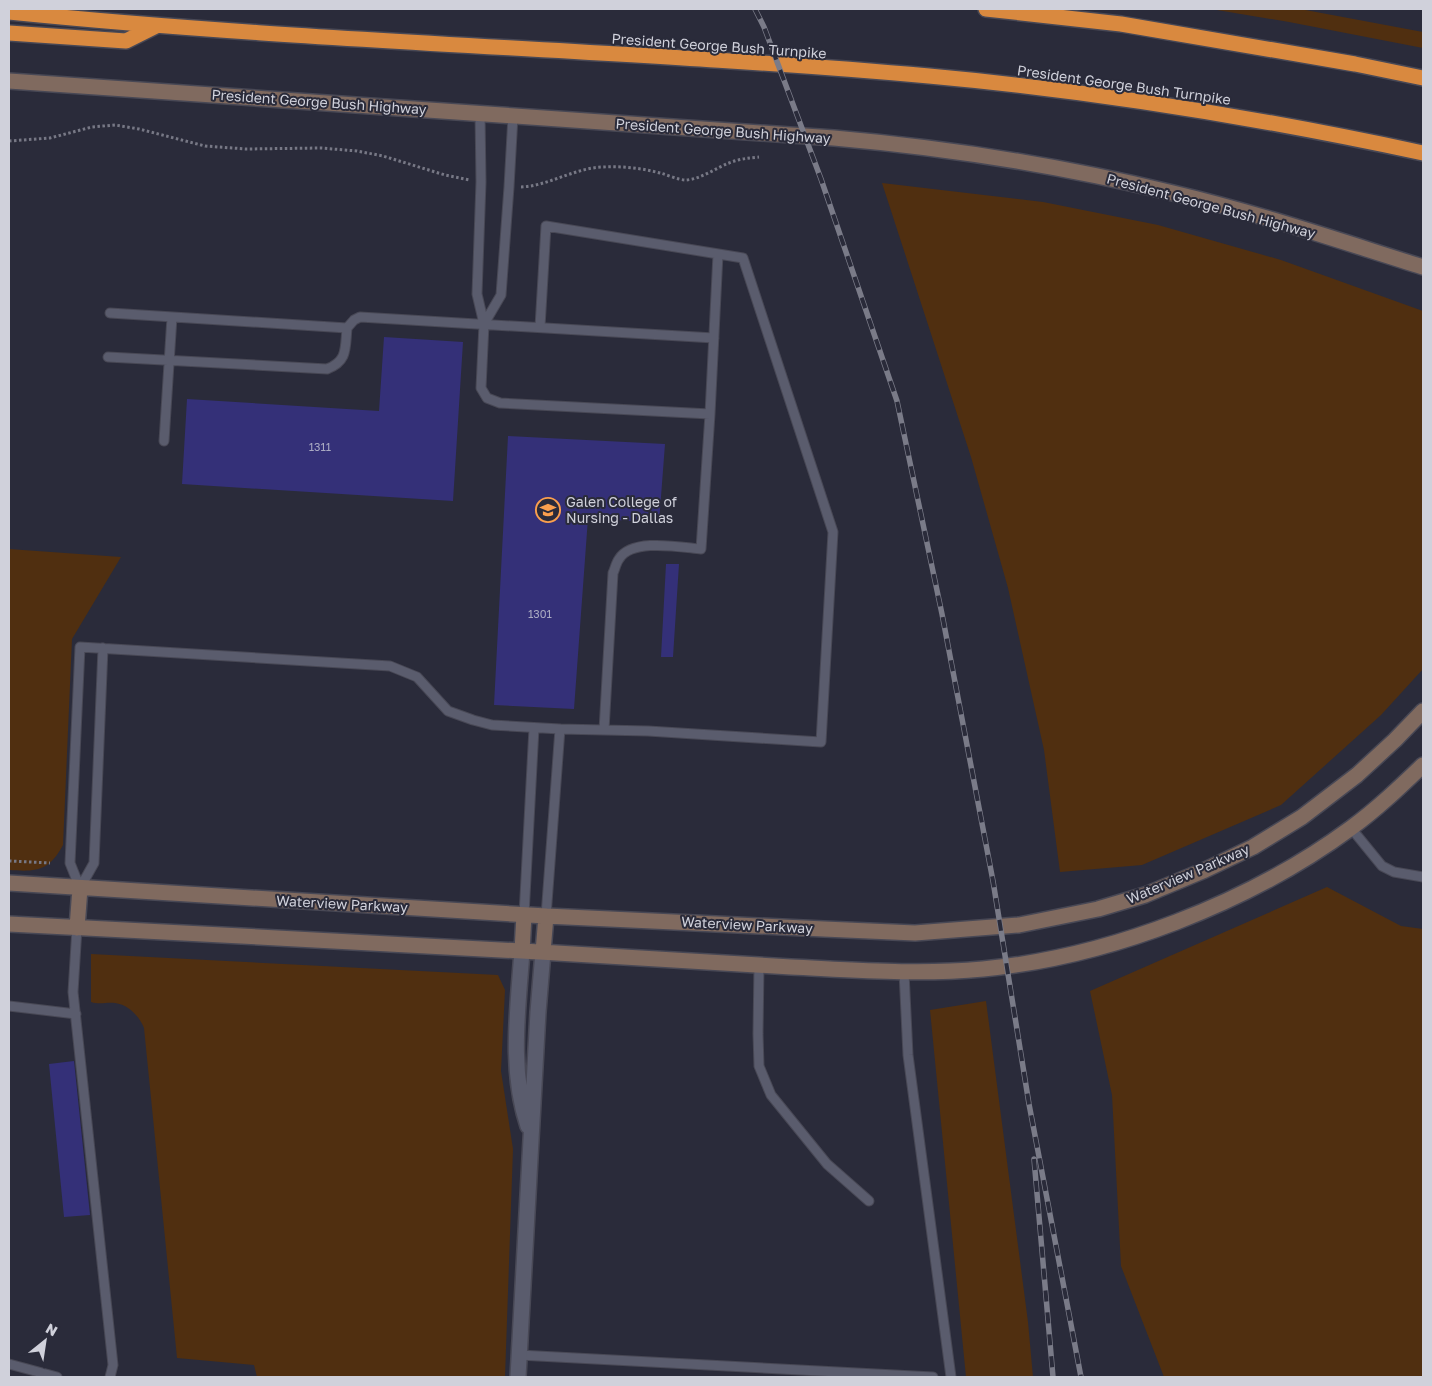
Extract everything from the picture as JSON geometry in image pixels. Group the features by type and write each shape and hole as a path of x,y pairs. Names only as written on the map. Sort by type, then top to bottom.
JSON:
{"highway":[{"path":"986,9 1121,24 1346,62 1423,78"},
{"name":"President George Bush Turnpike","path":"9,12 158,25 932,77 1064,91 1188,109 1273,123 1423,153"},
{"path":"9,33 126,41 158,25"}],"main road":[{"name":"President George Bush Highway","path":"9,81 883,142 1006,159 1118,180 1174,193 1285,224 1423,267"},
{"name":"Waterview Parkway","path":"9,883 546,916 915,933 1019,925 1098,909 1146,895 1205,870 1252,847 1302,817 1356,775 1396,740 1423,711"},
{"path":"9,924 904,972 986,968 1066,956 1142,934 1249,890 1294,865 1351,828 1423,765"},
{"path":"77,928 80,888"},
{"path":"522,951 524,914"},
{"path":"543,952 546,916"}],"street":[{"path":"522,951 516,1076 522,1108 531,1135"},
{"path":"518,1377 543,952"}],"lane":[{"path":"480,114 482,182 477,294 484,324 481,388 487,398 500,403 710,414"},
{"path":"484,324 501,295 513,116"},
{"path":"80,888 70,863 80,647 390,666 417,677 448,710 462,717 492,725 821,742 833,532 743,258 546,226 540,327"},
{"path":"604,730 613,573 619,558 630,549 641,546 701,549 718,254"},
{"path":"110,312 347,328"},
{"path":"164,441 172,317"},
{"path":"108,357 327,369 338,365 344,355 347,328 354,320 360,317 714,338"},
{"path":"80,888 94,864 103,648"},
{"path":"524,914 534,728"},
{"path":"546,916 560,729"},
{"path":"1351,828 1382,866 1394,872 1423,877"},
{"path":"77,928 73,992 113,1365 110,1377"},
{"path":"759,965 759,1066 771,1095 827,1164 869,1201"},
{"path":"904,972 908,1055 951,1377"},
{"path":"9,1006 76,1014"},
{"path":"519,1354 788,1374 933,1377"},
{"path":"9,1364 57,1377"}],"path":[{"path":"9,140 50,138 92,127 115,125 205,146 246,149 321,148 357,150 445,175 482,182"},
{"path":"509,187 527,187 579,170 602,166 636,168 686,180 714,171 742,158 759,157"},
{"path":"9,861 50,863"}],"shaded area":[{"path":"1211,9 1300,9 1423,32 1423,48 1289,22"},
{"path":"882,183 1043,202 1158,225 1281,260 1423,311 1423,669 1381,715 1281,805 1142,865 1060,872 1044,750 1008,588 971,457"},
{"path":"9,549 121,557 72,639 63,845 58,854 47,865 27,871 9,870"},
{"path":"1327,887 1401,926 1423,929 1423,1377 1164,1377 1121,1266 1112,1095 1090,991"},
{"path":"91,954 498,975 505,990 501,1071 513,1149 505,1377 257,1377 254,1365 177,1358 144,1028 136,1015 125,1006 115,1003 91,1002"},
{"path":"986,1001 1028,1322 1033,1377 966,1377 930,1010"}],"building":[{"path":"384,337 463,342 453,501 182,484 187,399 379,411"},
{"path":"508,436 665,444 659,523 588,518 574,709 494,705"},
{"path":"666,564 679,564 673,657 661,657"},
{"path":"74,1061 90,1215 64,1217 49,1064"}],"railway":[{"path":"755,9 764,27 821,179 897,401 942,614 993,881 1029,1104 1081,1377"},
{"path":"1034,1159 1053,1377"}],"place":[{"name":"Galen College of Nursing - Dallas","path":"548,510"}]}
